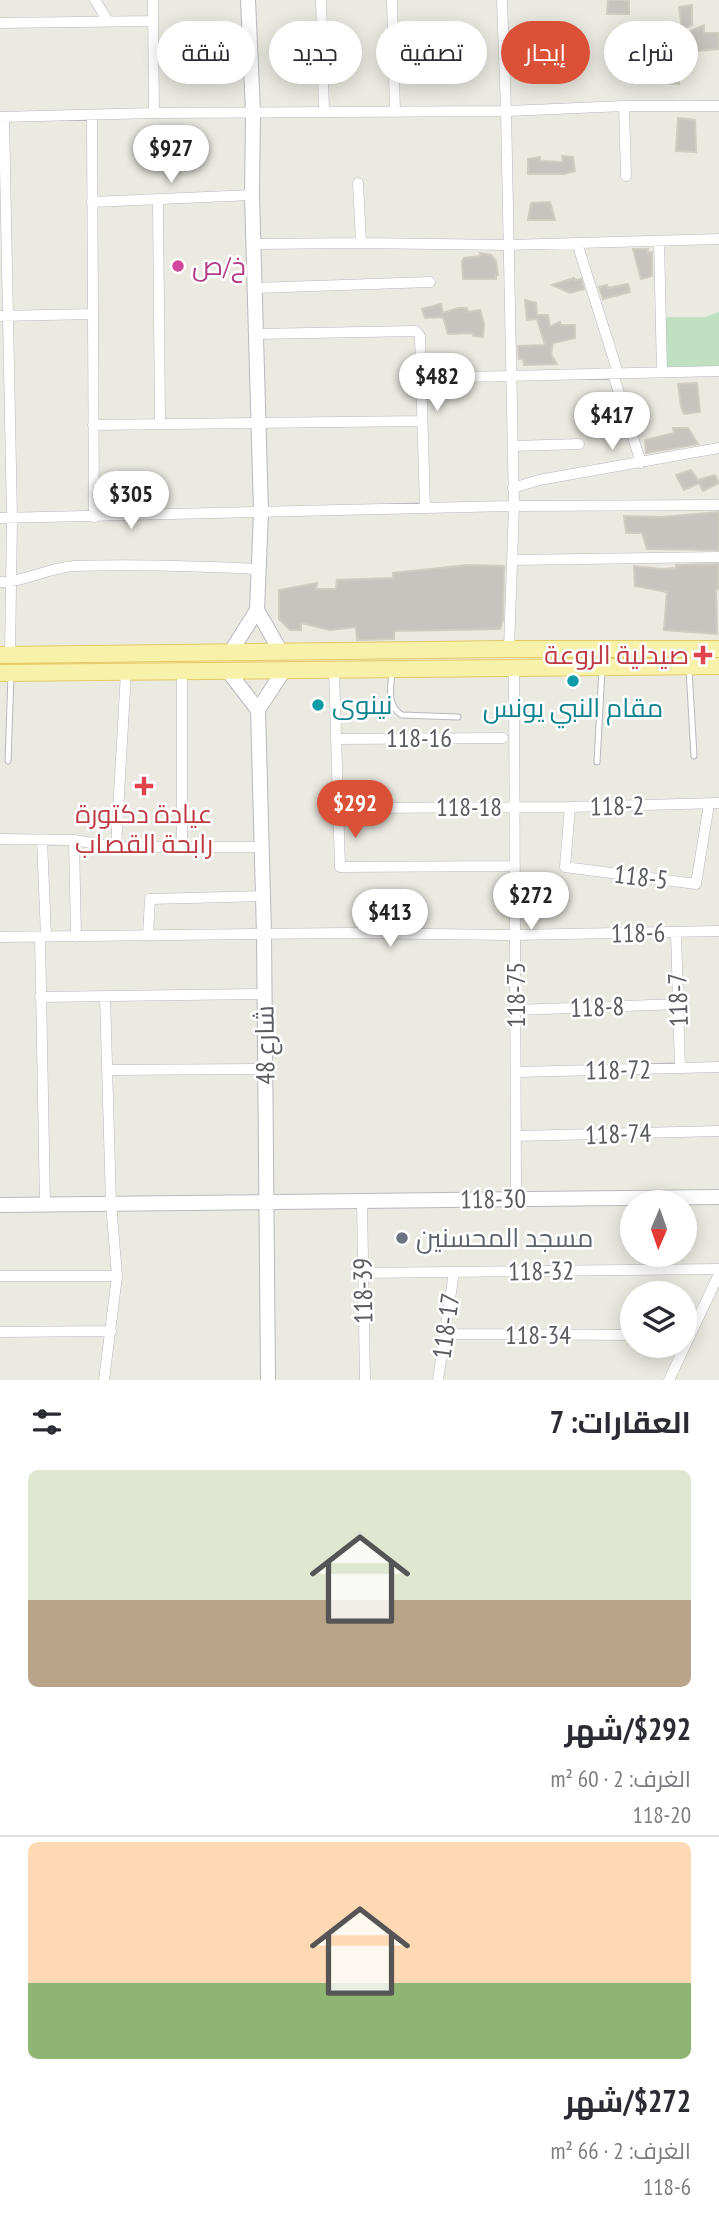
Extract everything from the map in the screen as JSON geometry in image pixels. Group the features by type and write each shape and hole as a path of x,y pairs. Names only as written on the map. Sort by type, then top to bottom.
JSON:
{"main road":[{"path":"5,655 719,649"},
{"path":"5,673 719,666"}],"street":[{"path":"95,0 108,21"},
{"path":"153,0 154,113"},
{"path":"230,653 257,610 261,512 252,195 253,112 248,0"},
{"path":"321,0 324,112"},
{"path":"392,0 395,112"},
{"path":"502,0 514,506 509,649"},
{"path":"0,23 153,21"},
{"path":"624,106 626,176"},
{"path":"5,655 12,582 12,518 5,453 2,117 719,106"},
{"path":"92,114 94,517"},
{"path":"358,183 361,243"},
{"path":"92,202 252,195"},
{"path":"158,201 160,424"},
{"path":"254,244 508,245 719,239"},
{"path":"659,241 662,372"},
{"path":"577,243 641,463"},
{"path":"256,288 430,282"},
{"path":"4,316 93,314"},
{"path":"257,334 416,331 420,335 425,508"},
{"path":"421,378 719,371"},
{"path":"93,425 422,421"},
{"path":"513,446 579,444"},
{"path":"513,488 538,480 719,448"},
{"path":"0,518 514,506 719,505"},
{"path":"513,560 719,557"},
{"path":"0,582 12,582 48,569 74,566 258,569"},
{"path":"257,610 281,652"},
{"name":"118-75","path":"514,666 516,1198"},
{"path":"334,668 340,867 515,866"},
{"path":"228,671 258,710 284,670"},
{"path":"182,671 182,847"},
{"path":"116,847 125,672"},
{"name":"شارع 48","path":"258,710 265,994 268,1380"},
{"name":"118-16","path":"336,739 503,738"},
{"name":"118-2","path":"515,807 714,803"},
{"name":"118-5","path":"570,807 565,867 696,884 714,803"},
{"name":"118-18","path":"339,808 515,807"},
{"path":"0,839 74,840 116,847 261,847"},
{"path":"42,839 43,937 40,998 45,1203"},
{"path":"74,840 76,936"},
{"path":"148,936 150,899 263,896"},
{"name":"118-6","path":"0,937 515,935 719,931"},
{"name":"118-7","path":"676,932 680,1068"},
{"path":"40,998 265,994"},
{"path":"104,1380 117,1276 111,1203 105,996"},
{"name":"118-8","path":"516,1010 679,1004"},
{"name":"118-72","path":"516,1072 719,1067"},
{"path":"108,1070 265,1069"},
{"name":"118-74","path":"516,1136 719,1131"},
{"name":"118-30","path":"0,1205 719,1197"},
{"name":"118-39","path":"362,1201 365,1380"},
{"name":"118-17","path":"438,1380 454,1272"},
{"path":"697,1315 719,1272"},
{"name":"118-32","path":"363,1273 719,1272"},
{"path":"0,1276 117,1276"},
{"path":"0,1332 111,1331"},
{"name":"118-34","path":"445,1334 620,1335"},
{"path":"669,1380 678,1358"}],"lane":[{"path":"597,762 602,666"},
{"path":"688,666 694,755"},
{"path":"392,668 390,694 397,712 402,715 458,717"},
{"path":"5,673 8,761"}],"green space":[{"path":"719,312 719,368 667,368 664,317 705,317"}],"building":[{"path":"608,0 629,0 629,14 607,14"},
{"path":"692,5 692,21 681,21 679,7"},
{"path":"704,25 704,33 718,33 719,49 698,51 698,28"},
{"path":"678,118 695,120 696,152 676,151"},
{"path":"562,156 573,157 575,171 564,174 528,174 528,159 540,157 540,161 563,162"},
{"path":"550,202 555,220 528,220 531,203"},
{"path":"633,249 648,249 648,253 652,252 652,276 641,279"},
{"path":"480,253 491,255 496,261 496,279 463,279 462,261 464,258 481,256"},
{"path":"574,278 581,279 584,289 570,293 552,285"},
{"path":"628,284 630,292 603,299 599,287 607,285 608,288"},
{"path":"525,300 536,303 537,315 548,315 550,327 560,322 561,325 575,325 575,338 553,343 551,354 557,364 524,365 523,359 519,359 518,346 545,345 537,319 527,320"},
{"path":"441,304 443,313 458,308 467,308 468,312 480,310 484,324 483,337 473,336 474,333 448,334 443,317 425,318 422,309"},
{"path":"697,383 700,412 684,414 678,384"},
{"path":"673,428 688,428 698,444 646,453 645,440 674,433"},
{"path":"691,470 698,480 715,475 719,483 703,491 699,483 684,490 676,475"},
{"path":"719,512 719,550 647,549 642,533 626,533 624,516 662,517"},
{"path":"718,564 717,634 664,630 667,592 635,586 634,566 662,569 676,568 676,565"},
{"path":"468,565 504,566 503,620 500,629 394,631 394,639 357,640 356,627 330,630 301,623 301,630 290,630 279,619 279,590 317,583 316,589 336,589 337,580 393,578 393,573"}],"place":[{"name":"خ/ص","path":"178,266"},
{"name":"صيدلية الروعة","path":"703,655"},
{"name":"مقام النبي يونس","path":"573,681"},
{"name":"نينوى","path":"318,705"},
{"name":"عيادة دكتورة رابحة القصاب","path":"144,786"},
{"name":"مسجد المحسنين","path":"402,1238"}]}
